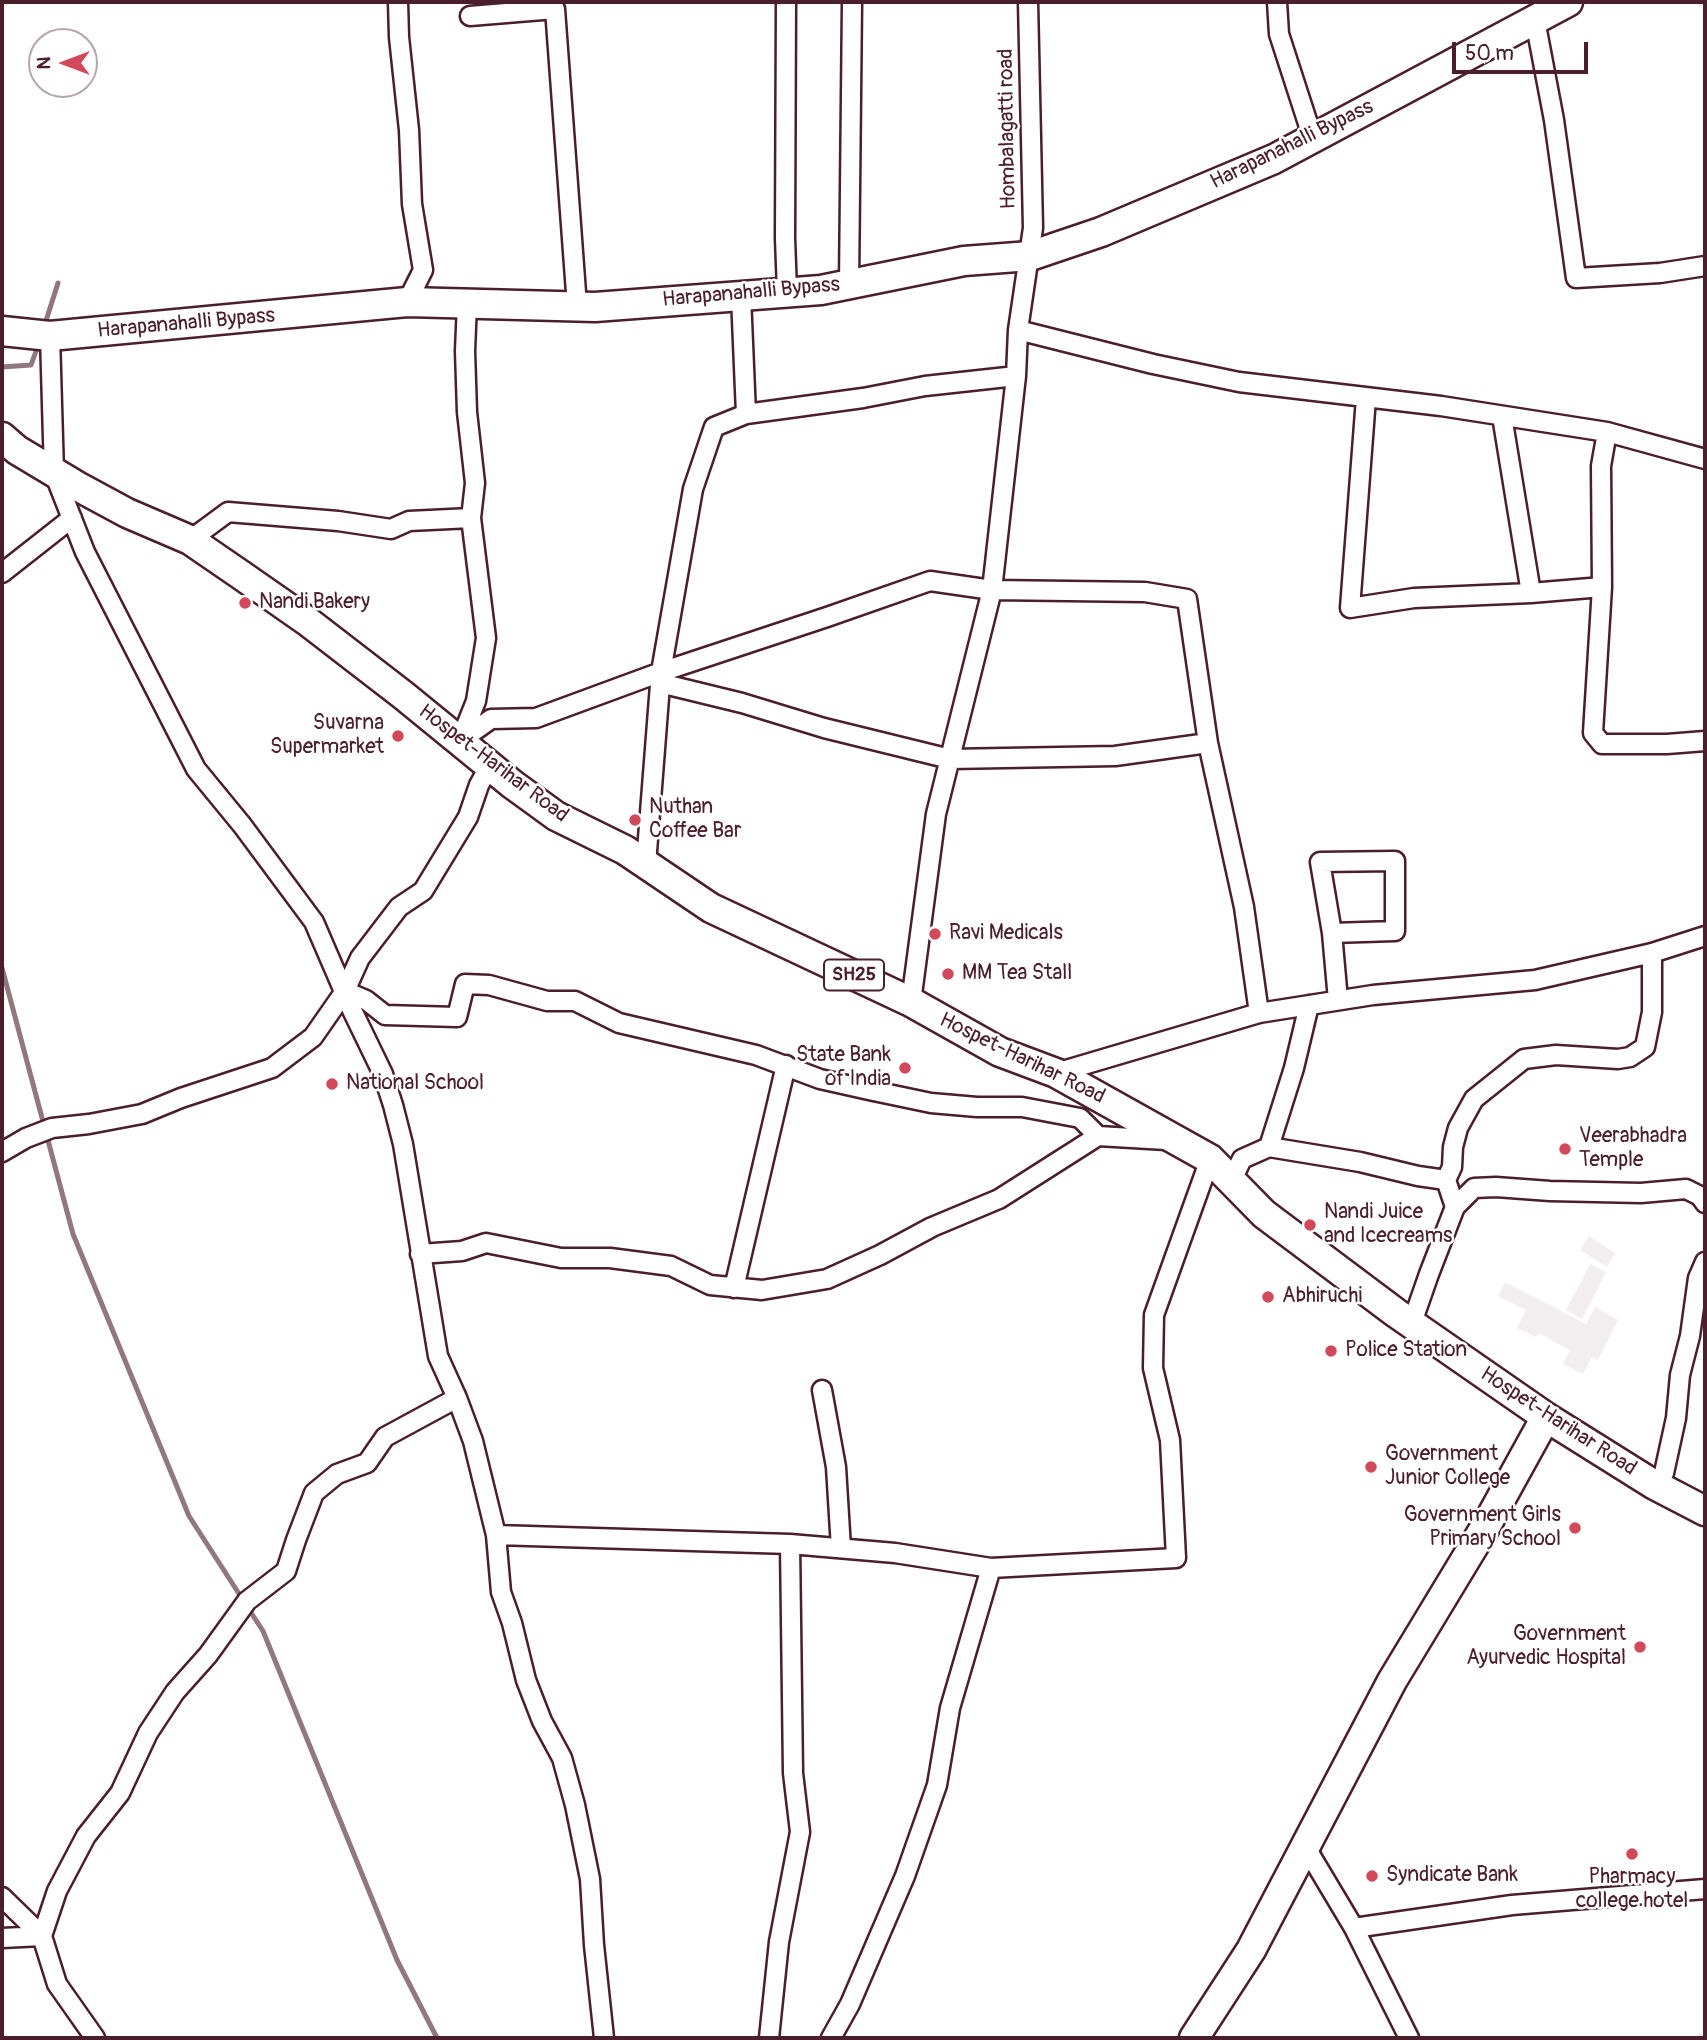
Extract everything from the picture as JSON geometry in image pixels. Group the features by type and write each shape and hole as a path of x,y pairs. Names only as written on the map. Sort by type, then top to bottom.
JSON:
{"main road":[{"name":"Harapanahalli Bypass","path":"2,331 50,337 407,302 595,307 821,290 964,261 1030,256 1101,232 1275,159 1568,2"},
{"name":"Hospet-Harihar Road","path":"2,437 17,450 54,473 127,513 190,540 307,621 556,816 625,850 711,908 911,1002 1000,1052 1056,1073 1210,1159 1264,1214 1413,1325 1546,1417 1653,1484 1705,1511"},
{"path":"1194,2038 1251,1950 1392,1681 1488,1524 1546,1417"}],"street":[{"path":"398,2 409,130 412,204 422,270 407,302"},
{"path":"786,2 787,292"},
{"path":"849,284 852,2"},
{"name":"Hombalagatti road","path":"911,1002 936,814 992,590 1016,376 1018,330 1033,228 1028,2"},
{"path":"1276,2 1279,34 1313,139"},
{"path":"471,16 555,9 577,306"},
{"path":"1535,20 1554,120 1576,278 1660,273 1705,266"},
{"path":"741,296 746,414"},
{"path":"460,741 476,701 486,638 471,518 475,483 467,412 467,303"},
{"path":"1018,330 1153,364 1239,382 1607,432 1705,459"},
{"path":"50,337 54,473 85,552 196,769 242,825 314,922 383,1074 403,1144 438,1356 473,1441 496,1535 501,1592 512,1623 526,1680 542,1721 562,1758 575,1805 590,1879 604,2038"},
{"path":"646,864 661,677 693,489 714,427 746,414 863,398 925,386 1016,376"},
{"path":"1366,398 1350,608 1414,598 1602,587"},
{"path":"1502,416 1531,593"},
{"path":"1607,432 1601,466 1602,587 1593,733 1602,744 1705,741"},
{"path":"190,540 228,512 338,521 391,529 409,521 471,518"},
{"path":"2,573 72,518"},
{"path":"460,741 491,719 536,718 661,677 930,581 992,590 1145,592 1187,599 1208,743 1244,906 1259,1013"},
{"path":"661,677 824,728 950,760 1115,756 1208,743"},
{"path":"2,1152 52,1128 142,1114 272,1068 313,1037 345,991 360,958 399,907 423,891 468,817 479,785 490,765"},
{"path":"1332,933 1395,932 1395,861 1320,862 1332,933 1338,1000"},
{"path":"1056,1073 1259,1013 1373,995 1535,980 1653,953 1705,936"},
{"path":"1455,1207 1446,1180 1452,1167 1458,1128 1474,1099 1524,1059 1556,1055 1618,1059 1630,1056 1645,1046 1652,1012 1653,953"},
{"path":"345,991 366,1000 385,1014 457,1017 465,984 489,985 547,1001 575,1001 619,1023 786,1065 820,1079 932,1103 1022,1107 1080,1118 1098,1136"},
{"path":"1269,1147 1294,1068 1309,1005"},
{"path":"734,1287 786,1065"},
{"path":"420,1254 462,1251 486,1244 561,1258 610,1258 671,1266 710,1285 762,1290 827,1279 880,1255 932,1227 999,1199 1098,1136 1176,1140"},
{"path":"1231,1182 1242,1159 1269,1147 1446,1180"},
{"path":"496,1535 790,1544 895,1553 991,1567 1176,1558 1170,1440 1153,1368 1153,1315 1210,1159"},
{"path":"1413,1325 1455,1207 1474,1188 1496,1186 1550,1191 1641,1193 1686,1189 1700,1196 1705,1203"},
{"path":"1653,1484 1664,1473 1676,1418 1680,1375 1690,1336 1698,1278 1705,1262"},
{"path":"822,1390 835,1467 841,1548"},
{"path":"42,1937 57,1891 86,1836 120,1793 148,1733 175,1692 208,1655 247,1601 286,1571 314,1493 337,1474 367,1463 385,1437 457,1398"},
{"path":"769,2038 779,1942 800,1832 793,1773 790,1544"},
{"path":"831,2038 850,2004 905,1876 937,1785 950,1708 991,1567"},
{"path":"1305,1846 1354,1928 1409,2038"},
{"path":"1354,1928 1512,1905 1705,1889"},
{"path":"2,1897 42,1937 57,1984 95,2038"},
{"path":"2,1938 42,1937"}],"shaded area":[{"path":"1589,1236 1615,1253 1607,1267 1580,1250"},
{"path":"1590,1264 1606,1272 1582,1319 1566,1310"},
{"path":"1505,1282 1586,1324 1595,1307 1618,1320 1598,1360 1592,1357 1583,1374 1563,1364 1570,1350 1539,1333 1536,1337 1517,1328 1526,1310 1498,1296"}],"waterway":[{"path":"44,327 58,283"},
{"path":"2,367 31,365 39,343"},
{"path":"2,968 73,1234 189,1516 243,1600"},
{"path":"248,1608 263,1631 397,1960 437,2038"}],"place":[{"name":"Nandi Bakery","path":"245,603"},
{"name":"Suvarna Supermarket","path":"398,736"},
{"name":"Nuthan Coffee Bar","path":"635,820"},
{"name":"Ravi Medicals","path":"935,934"},
{"name":"MM Tea Stall","path":"948,974"},
{"name":"State Bank of India","path":"905,1068"},
{"name":"National School","path":"332,1084"},
{"name":"Veerabhadra Temple","path":"1565,1149"},
{"name":"Nandi Juice and Icecreams","path":"1310,1225"},
{"name":"Abhiruchi","path":"1268,1297"},
{"name":"Police Station","path":"1331,1351"},
{"name":"Government Junior College","path":"1371,1467"},
{"name":"Government Girls Primary School","path":"1575,1528"},
{"name":"Government Ayurvedic Hospital","path":"1640,1647"},
{"name":"Pharmacy college hotel","path":"1632,1854"},
{"name":"Syndicate Bank","path":"1372,1876"}]}
